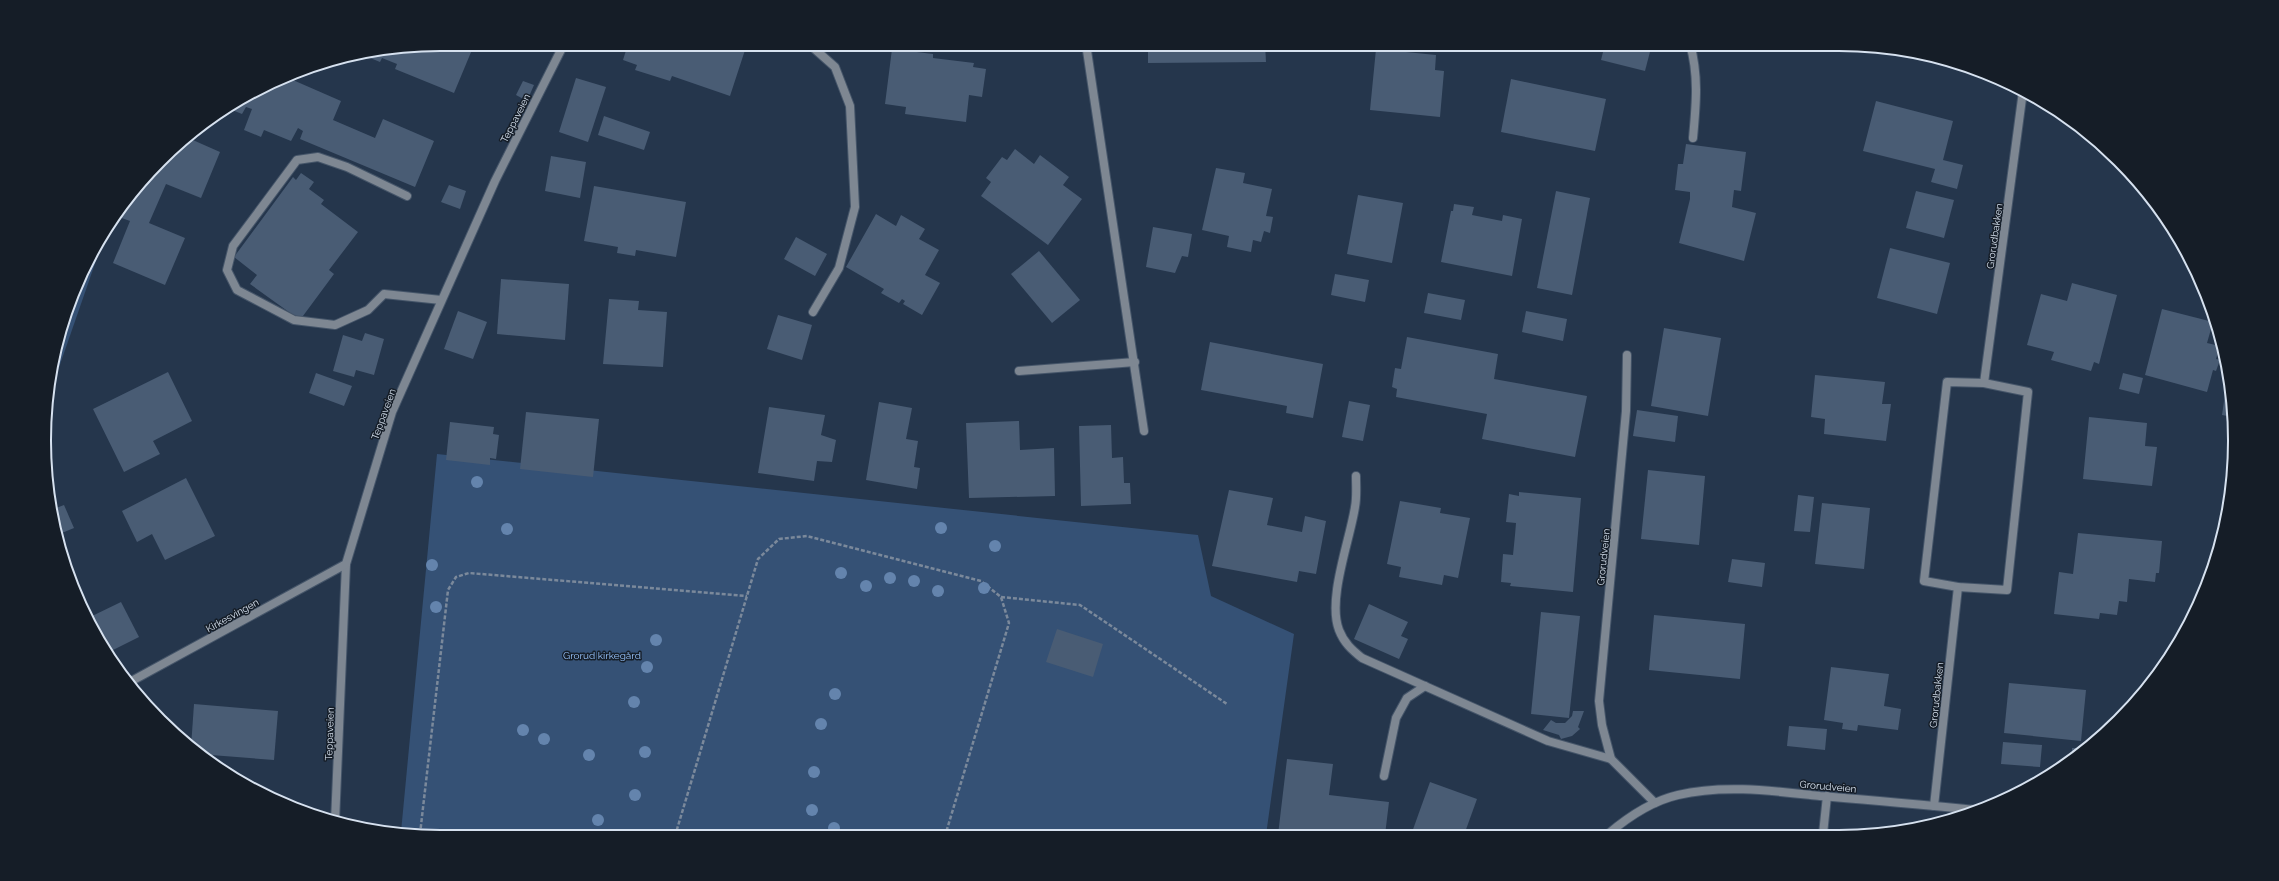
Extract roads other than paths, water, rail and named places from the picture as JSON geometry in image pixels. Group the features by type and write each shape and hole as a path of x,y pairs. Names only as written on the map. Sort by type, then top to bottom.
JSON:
{"street":[{"name":"Teppaveien","path":"335,815 346,564 392,412 495,181 560,51"},
{"path":"813,312 839,268 855,207 850,106 835,67 817,51"},
{"path":"1087,51 1135,362 1144,431"},
{"path":"1692,51 1696,66 1698,96 1693,138"},
{"name":"Grorudbakken","path":"1984,383 2022,97"},
{"path":"407,196 347,167 318,158 297,160 233,246 227,270 237,290 294,320 335,326 368,310 384,294 441,300"},
{"name":"Grorudveien","path":"1611,759 1602,726 1599,701 1626,411 1627,355"},
{"path":"1019,371 1135,362"},
{"path":"1947,382 1984,383 2028,392 2007,590 1958,587 1924,581 1947,382"},
{"name":"Grorudveien","path":"1356,476 1355,506 1339,580 1335,608 1339,629 1348,647 1362,658 1548,741 1611,759 1655,803"},
{"name":"Kirkesvingen","path":"133,680 346,564"},
{"name":"Grorudbakken","path":"1934,806 1958,587"},
{"path":"1384,776 1396,718 1407,698 1425,686"},
{"name":"Grorudveien","path":"1613,830 1632,816 1655,803 1678,795 1709,790 1746,790 1964,809"},
{"path":"1824,830 1827,796"}],"park label":[{"name":"Grorud kirkegård","path":"602,655"}]}
